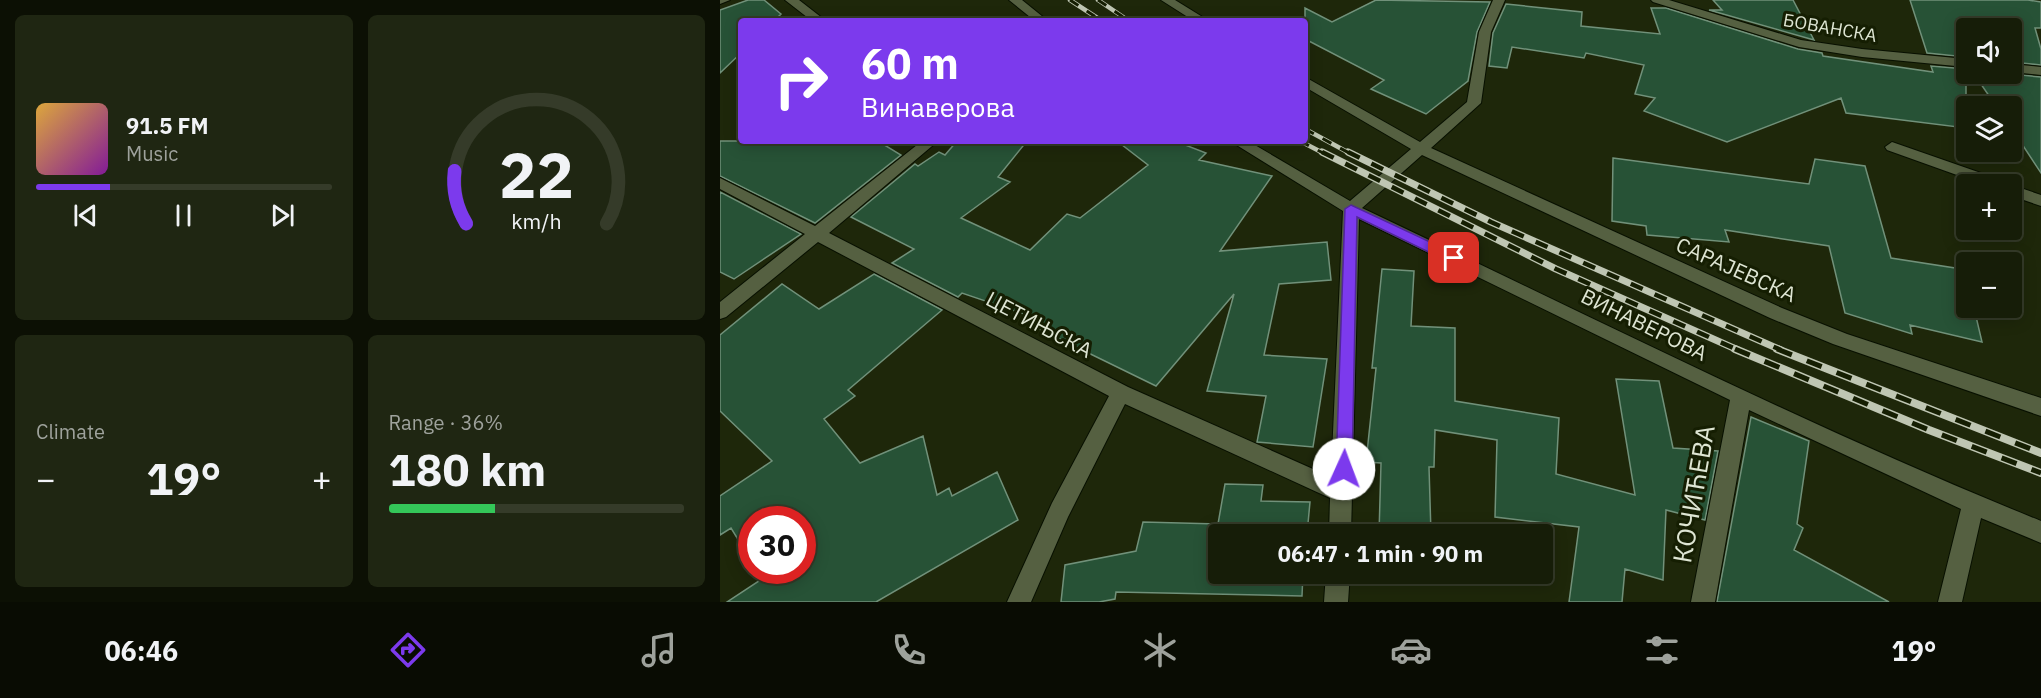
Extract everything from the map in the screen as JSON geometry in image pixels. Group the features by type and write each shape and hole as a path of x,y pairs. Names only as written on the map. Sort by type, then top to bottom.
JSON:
{"street":[{"path":"791,0 816,18"},
{"path":"1015,0 1038,18"},
{"path":"1167,0 1198,18"},
{"path":"1341,524 1351,209 1423,150 1474,103 1485,32 1499,0"},
{"name":"БОВАНСКА","path":"1657,0 1798,43 1862,53 1956,62"},
{"path":"2022,69 2041,71"},
{"name":"САРАЈЕВСКА","path":"1308,83 1423,150 1787,317 1900,360 2041,407"},
{"path":"720,312 927,144"},
{"name":"ВИНАВЕРОВА","path":"1242,144 1351,209 1741,396 1973,504 2041,532"},
{"path":"1892,147 1968,174"},
{"name":"ЦЕТИЊСКА","path":"720,183 1121,393 1343,493"},
{"path":"2022,194 2041,201"},
{"path":"1018,602 1060,510 1121,393"},
{"name":"КОЧИЋЕВА","path":"1703,602 1741,396"},
{"path":"1950,602 1973,504"},
{"path":"1336,602 1337,584"}],"building":[{"path":"748,0 764,0 781,14 777,18 738,18 738,56 720,73 720,10"},
{"path":"1376,0 1490,2 1477,32 1468,81 1426,114 1371,89 1384,80 1308,41 1308,18 1305,18 1305,8 1332,22"},
{"path":"1713,0 1793,0 1814,40 1709,10 1722,10"},
{"path":"1910,0 2028,0 2041,2 2041,28 2035,28 2041,49 2041,65 2022,63 2022,18 1956,18 1956,56 1927,53"},
{"path":"1506,4 1582,12 1581,26 1660,34 1651,8 1666,8 1798,49 1822,53 1823,56 1933,72 1931,66 1956,68 1956,84 1966,84 1966,96 1956,96 1956,127 1846,113 1841,98 1727,142 1644,111 1655,98 1635,94 1644,65 1586,53 1584,58 1512,47 1507,68 1489,66 1493,33"},
{"path":"2022,75 2041,77 2041,173 2022,144 2022,96 1989,96 1981,84 2022,84"},
{"path":"720,141 738,141 738,144 883,144 901,155 815,223 720,176"},
{"path":"954,144 1025,144 998,177 1010,182 961,218 1030,250 1067,214 1080,218 1148,165 1121,144 1183,144 1206,153 1199,160 1272,176 1220,251 1327,242 1331,280 1279,284 1264,355 1327,359 1313,447 1257,442 1266,396 1207,391 1234,294 1156,386 1027,323 1033,317 962,293 958,297 892,263 914,249 851,217 915,164 918,166 939,152 945,155"},
{"path":"1613,158 1809,184 1815,159 1865,166 1891,258 1955,268 1956,318 1976,318 1982,342 1910,325 1912,334 1845,313 1829,246 1725,230 1729,242 1647,235 1646,226 1612,221"},
{"path":"720,192 801,234 734,279 720,272"},
{"path":"1382,269 1414,271 1411,326 1455,328 1455,401 1559,418 1556,474 1635,495 1616,379 1659,381 1673,448 1718,451 1705,520 1666,510 1663,580 1625,569 1622,602 1569,602 1579,527 1495,517 1497,440 1435,430 1434,467 1429,467 1431,524 1379,524 1381,463 1366,462 1376,368 1372,368"},
{"path":"874,274 942,310 848,390 855,396 824,419 860,463 923,436 937,495 949,488 952,496 997,472 1018,520 876,602 727,602 754,584 816,584 816,506 738,506 738,539 731,528 720,535 720,496 772,461 720,411 720,335 782,284 819,309"},
{"path":"1751,417 1809,441 1797,524 1803,528 1794,550 1889,602 1717,602"},
{"path":"1225,484 1263,485 1261,501 1310,502 1308,524 1218,524"},
{"path":"1143,522 1218,524 1208,524 1208,584 1303,584 1302,596 1116,592 1115,599 1099,602 1061,602 1065,565 1136,551"}],"railway":[{"path":"1070,0 1097,18"},
{"path":"1098,0 1125,18"},
{"path":"1308,131 1351,154"},
{"path":"1306,144 1325,154"},
{"path":"1322,152 1556,269 1738,350"},
{"path":"1348,152 1491,222 1781,350"},
{"path":"1735,349 1929,430 2041,473"},
{"path":"1777,349 2041,453"}],"route":[{"path":"1344,469 1351,209 1454,258"}]}
